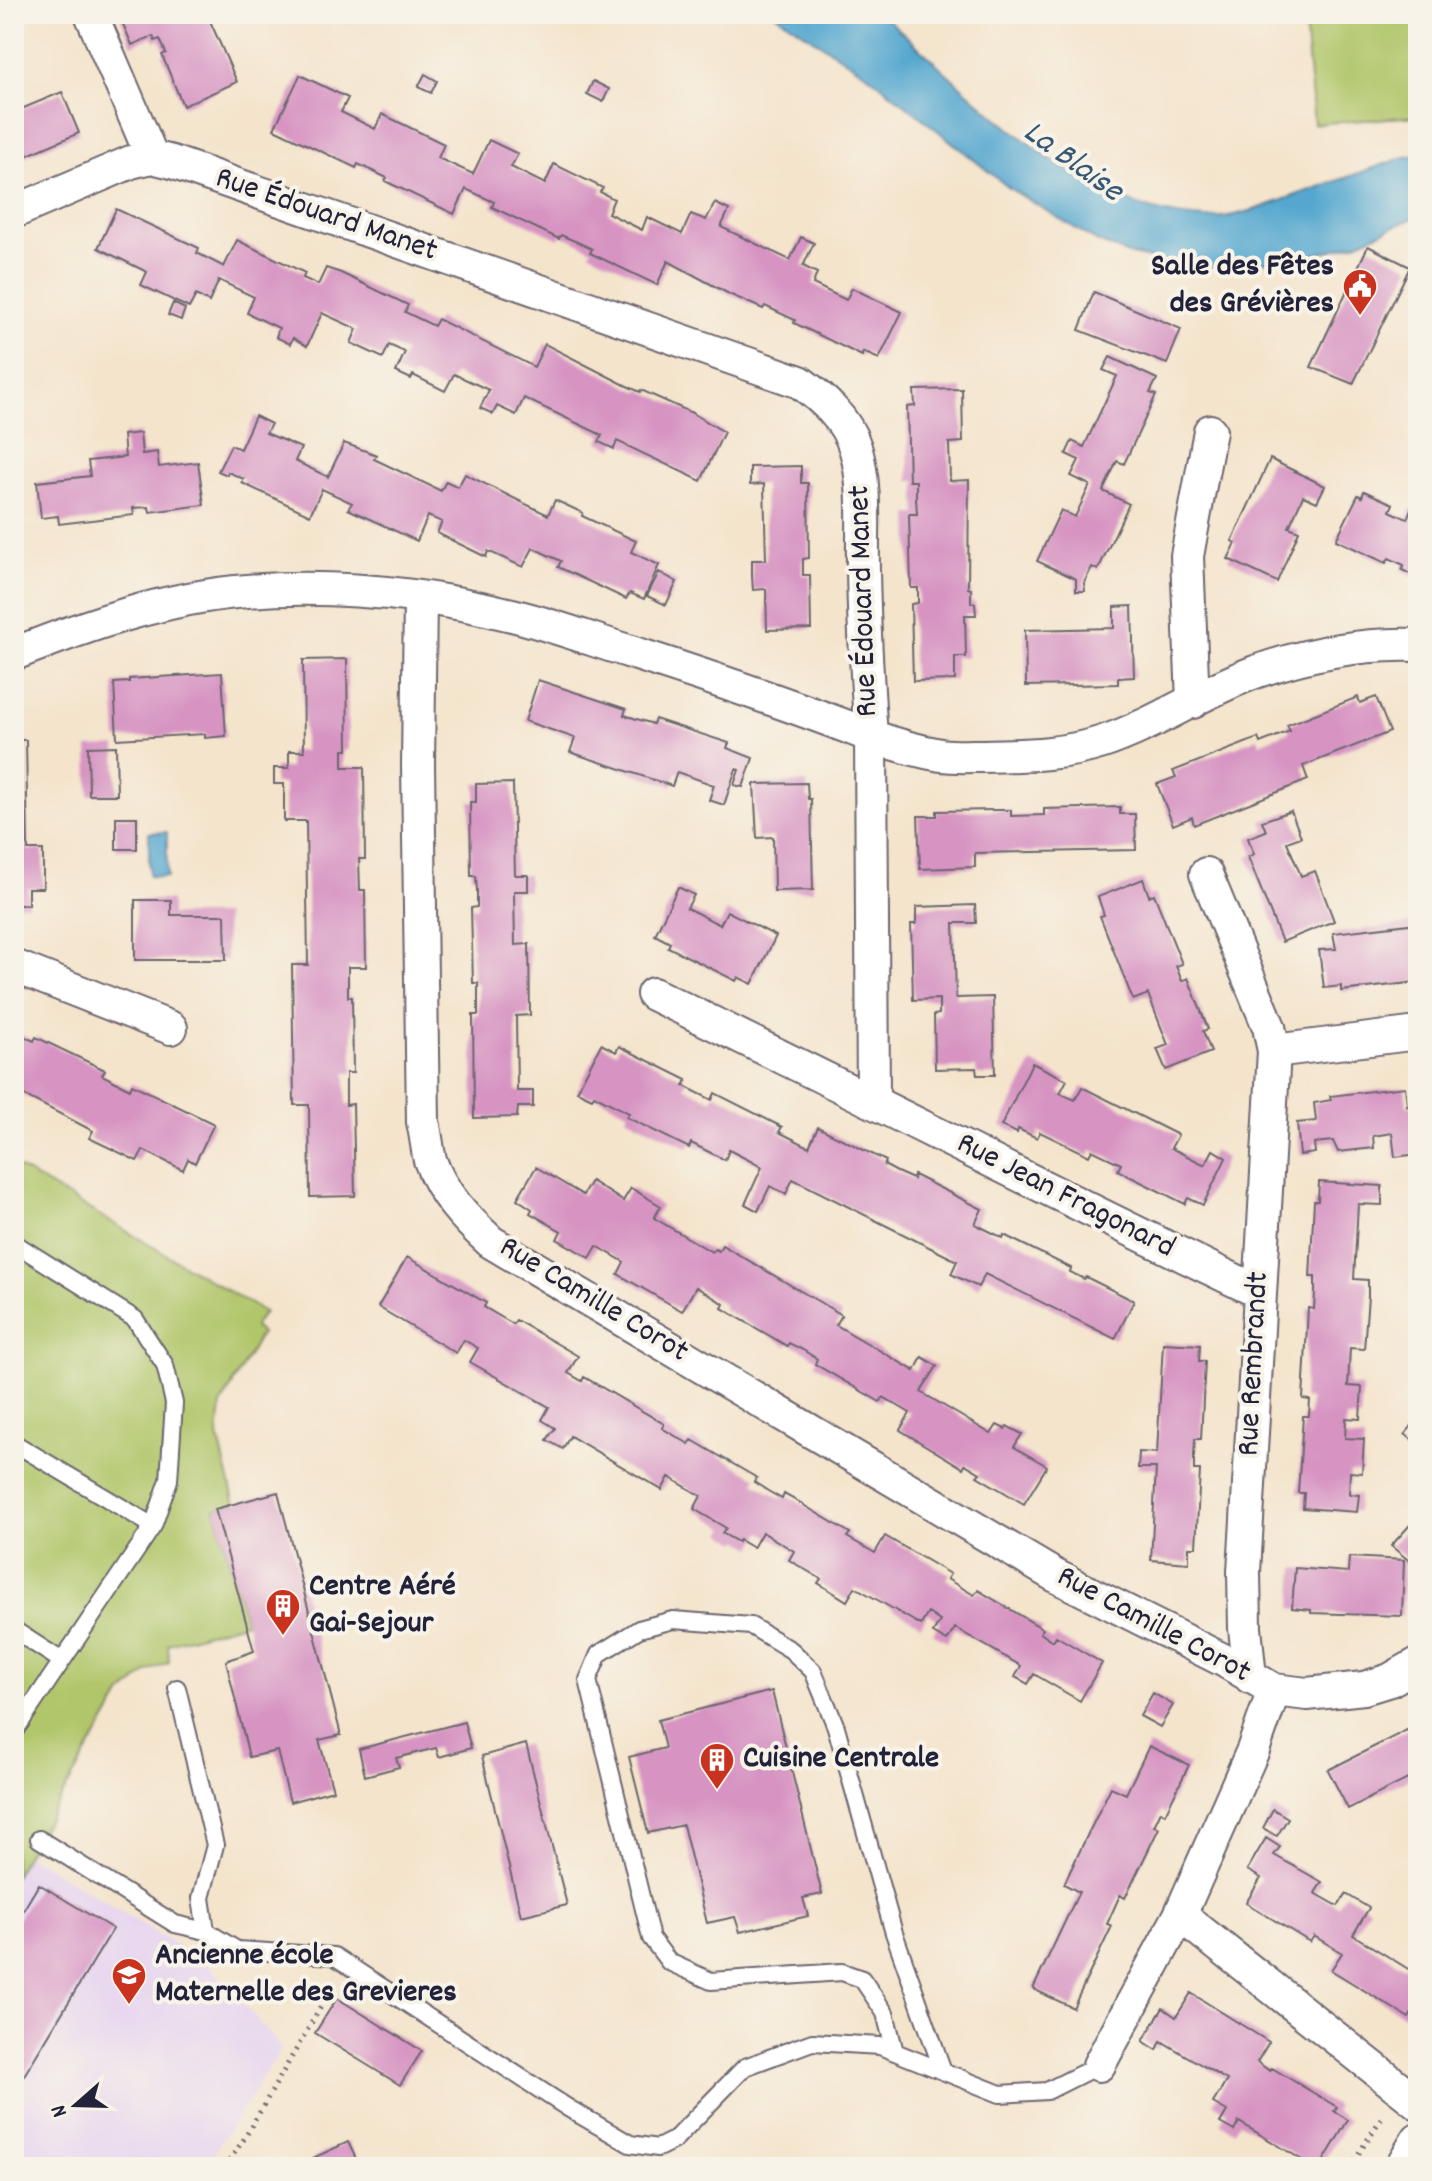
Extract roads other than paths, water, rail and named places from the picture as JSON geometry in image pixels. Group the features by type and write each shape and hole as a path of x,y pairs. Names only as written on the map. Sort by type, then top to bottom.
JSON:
{"street":[{"path":"14,212 131,162 152,157 91,14"},
{"name":"Rue Édouard Manet","path":"14,654 128,614 244,591 368,590 517,616 710,677 871,736 864,646 861,476 855,445 843,423 823,400 800,382 152,157"},
{"path":"1193,702 1187,556 1210,431"},
{"name":"Rue Camille Corot","path":"420,597 418,765 423,1122 430,1161 445,1191 464,1217 491,1242 1054,1575 1225,1661 1262,1684 1307,1694 1364,1688 1390,1680 1418,1664"},
{"path":"873,1100 871,736 944,756 1029,755 1065,751 1102,742 1146,725 1256,672 1291,661 1344,648 1418,645"},
{"name":"Rue Rembrandt","path":"1206,874 1269,1027 1274,1051 1244,1572 1245,1628 1262,1684"},
{"path":"14,966 171,1028"},
{"name":"Rue Jean Fragonard","path":"653,994 1259,1292"},
{"path":"1274,1051 1418,1033"},
{"name":"Rue Camille Corot","path":"1099,2065 1180,1915 1253,1750 1262,1684"},
{"path":"1180,1915 1418,2103"},
{"path":"1401,2167 1418,2139"}],"lane":[{"path":"14,1243 135,1319 165,1365 174,1403 169,1480 153,1526 15,1730"},
{"path":"14,1443 153,1526"},
{"path":"895,2052 885,2013 862,1979 842,1972 711,1981 669,1962 651,1938 588,1680 599,1654 639,1629 673,1620 751,1626 791,1650 813,1671 836,1727 894,1933 943,2071"},
{"path":"14,1630 62,1661"},
{"path":"177,1688 215,1845 201,1898 206,1931"},
{"path":"39,1839 175,1924 206,1931 237,1950 334,1956 568,2108 630,2144 658,2148 674,2140 745,2067 812,2042 880,2046 1000,2094 1047,2091 1099,2065"}],"water":[{"path":"775,14 882,14 990,112 1029,143 1070,172 1113,195 1157,211 1203,218 1241,213 1418,155 1418,216 1354,244 1300,259 1196,268 1131,255 1098,242 1009,188 871,77"},
{"path":"167,832 167,877 149,876 149,833"}],"place":[{"name":"Salle des Fêtes des Grévières","path":"1360,317"},
{"name":"Centre Aéré Gai-Sejour","path":"283,1637"},
{"name":"Cuisine Centrale","path":"717,1791"},
{"name":"Ancienne école Maternelle des Grevieres","path":"129,2006"}],"water label":[{"name":"La Blaise","path":"1072,163"}]}
